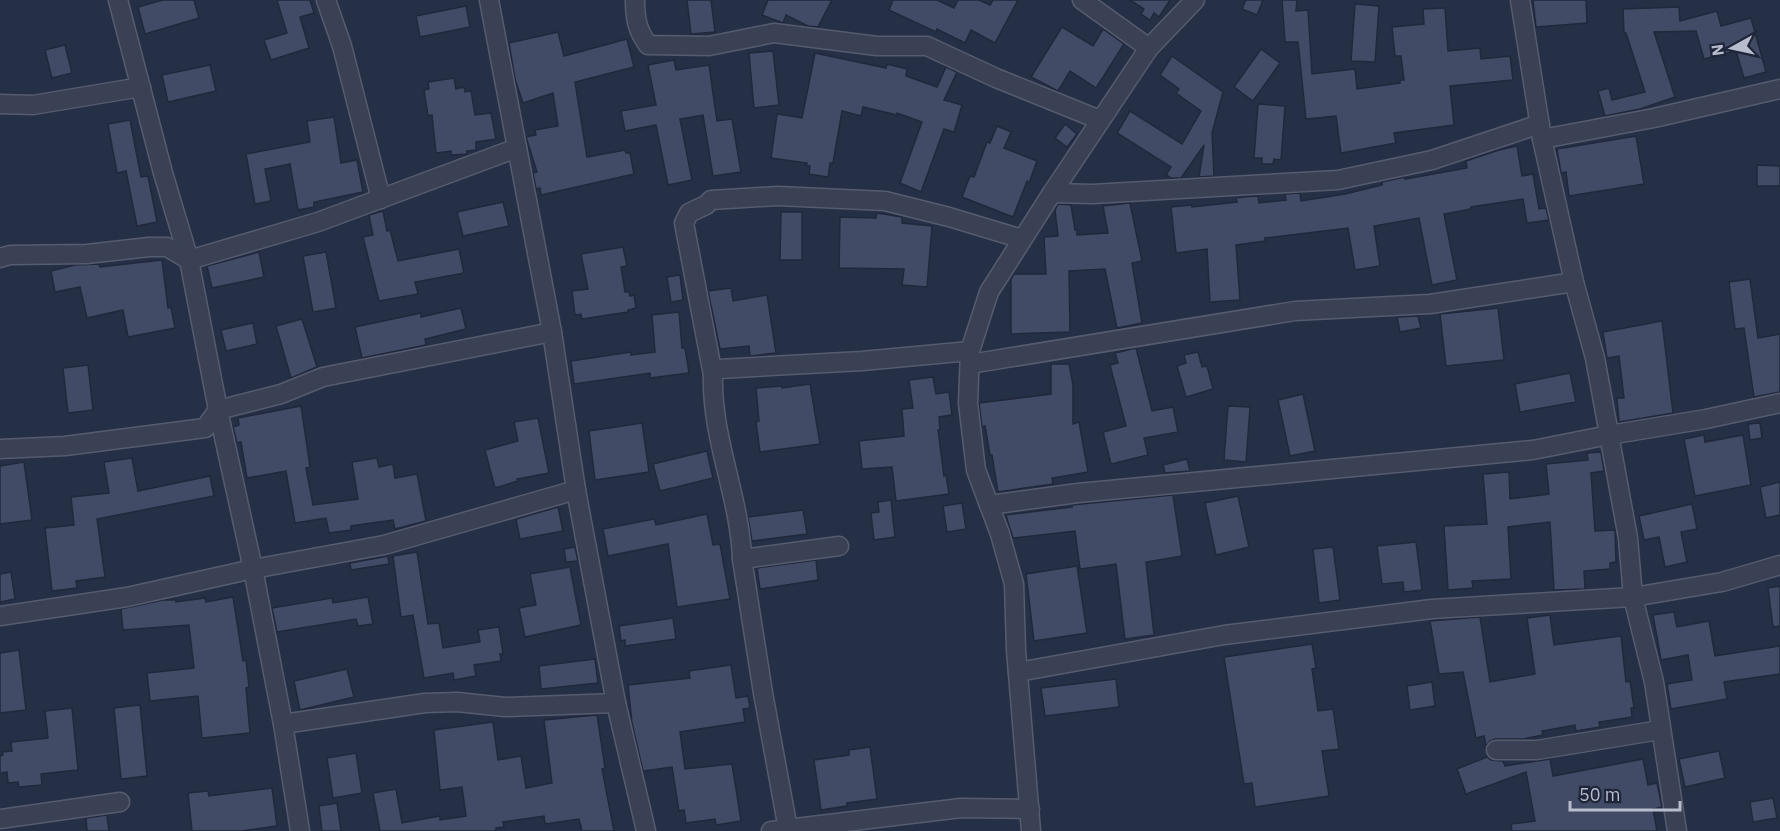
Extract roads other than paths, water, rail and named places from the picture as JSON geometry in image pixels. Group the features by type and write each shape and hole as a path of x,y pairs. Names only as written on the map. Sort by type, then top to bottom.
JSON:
{"street":[{"path":"117,0 163,173 189,260 218,410 253,568 283,724 300,831"},
{"path":"326,0 342,46 381,199"},
{"path":"489,0 552,332 576,490 616,703 646,831"},
{"path":"635,0 635,19 640,34 648,45 709,46 774,33 876,46 927,46 996,78 1100,120"},
{"path":"1082,0 1149,48"},
{"path":"1031,831 1018,672 1014,584 976,470 968,403 970,357 990,292 1022,239 1149,48 1195,0"},
{"path":"1520,0 1541,131 1574,282 1595,358 1628,538 1633,597 1654,682 1677,831"},
{"path":"0,104 33,105 141,87"},
{"path":"1052,193 1092,194 1338,180 1432,160 1541,131 1654,118 1780,89"},
{"path":"0,258 10,255 87,254 167,247 189,260 288,232 517,148"},
{"path":"1022,239 885,201 778,196 711,200 689,213 684,222 713,375 712,390 719,431 741,536 742,559 763,693 779,830 960,808 1030,810"},
{"path":"713,375 719,369 970,357 1295,311 1430,304 1574,282"},
{"path":"0,449 65,446 205,428 218,410 281,394 323,377 552,332"},
{"path":"989,505 1078,493 1533,450 1706,419 1780,403"},
{"path":"0,616 127,597 253,568 384,544 576,490"},
{"path":"742,559 840,546"},
{"path":"1018,672 1224,635 1421,610 1633,597 1722,582 1780,565"},
{"path":"283,724 425,703 457,702 505,707 616,703"},
{"path":"1496,750 1537,750 1660,730"},
{"path":"0,819 120,802"}]}
